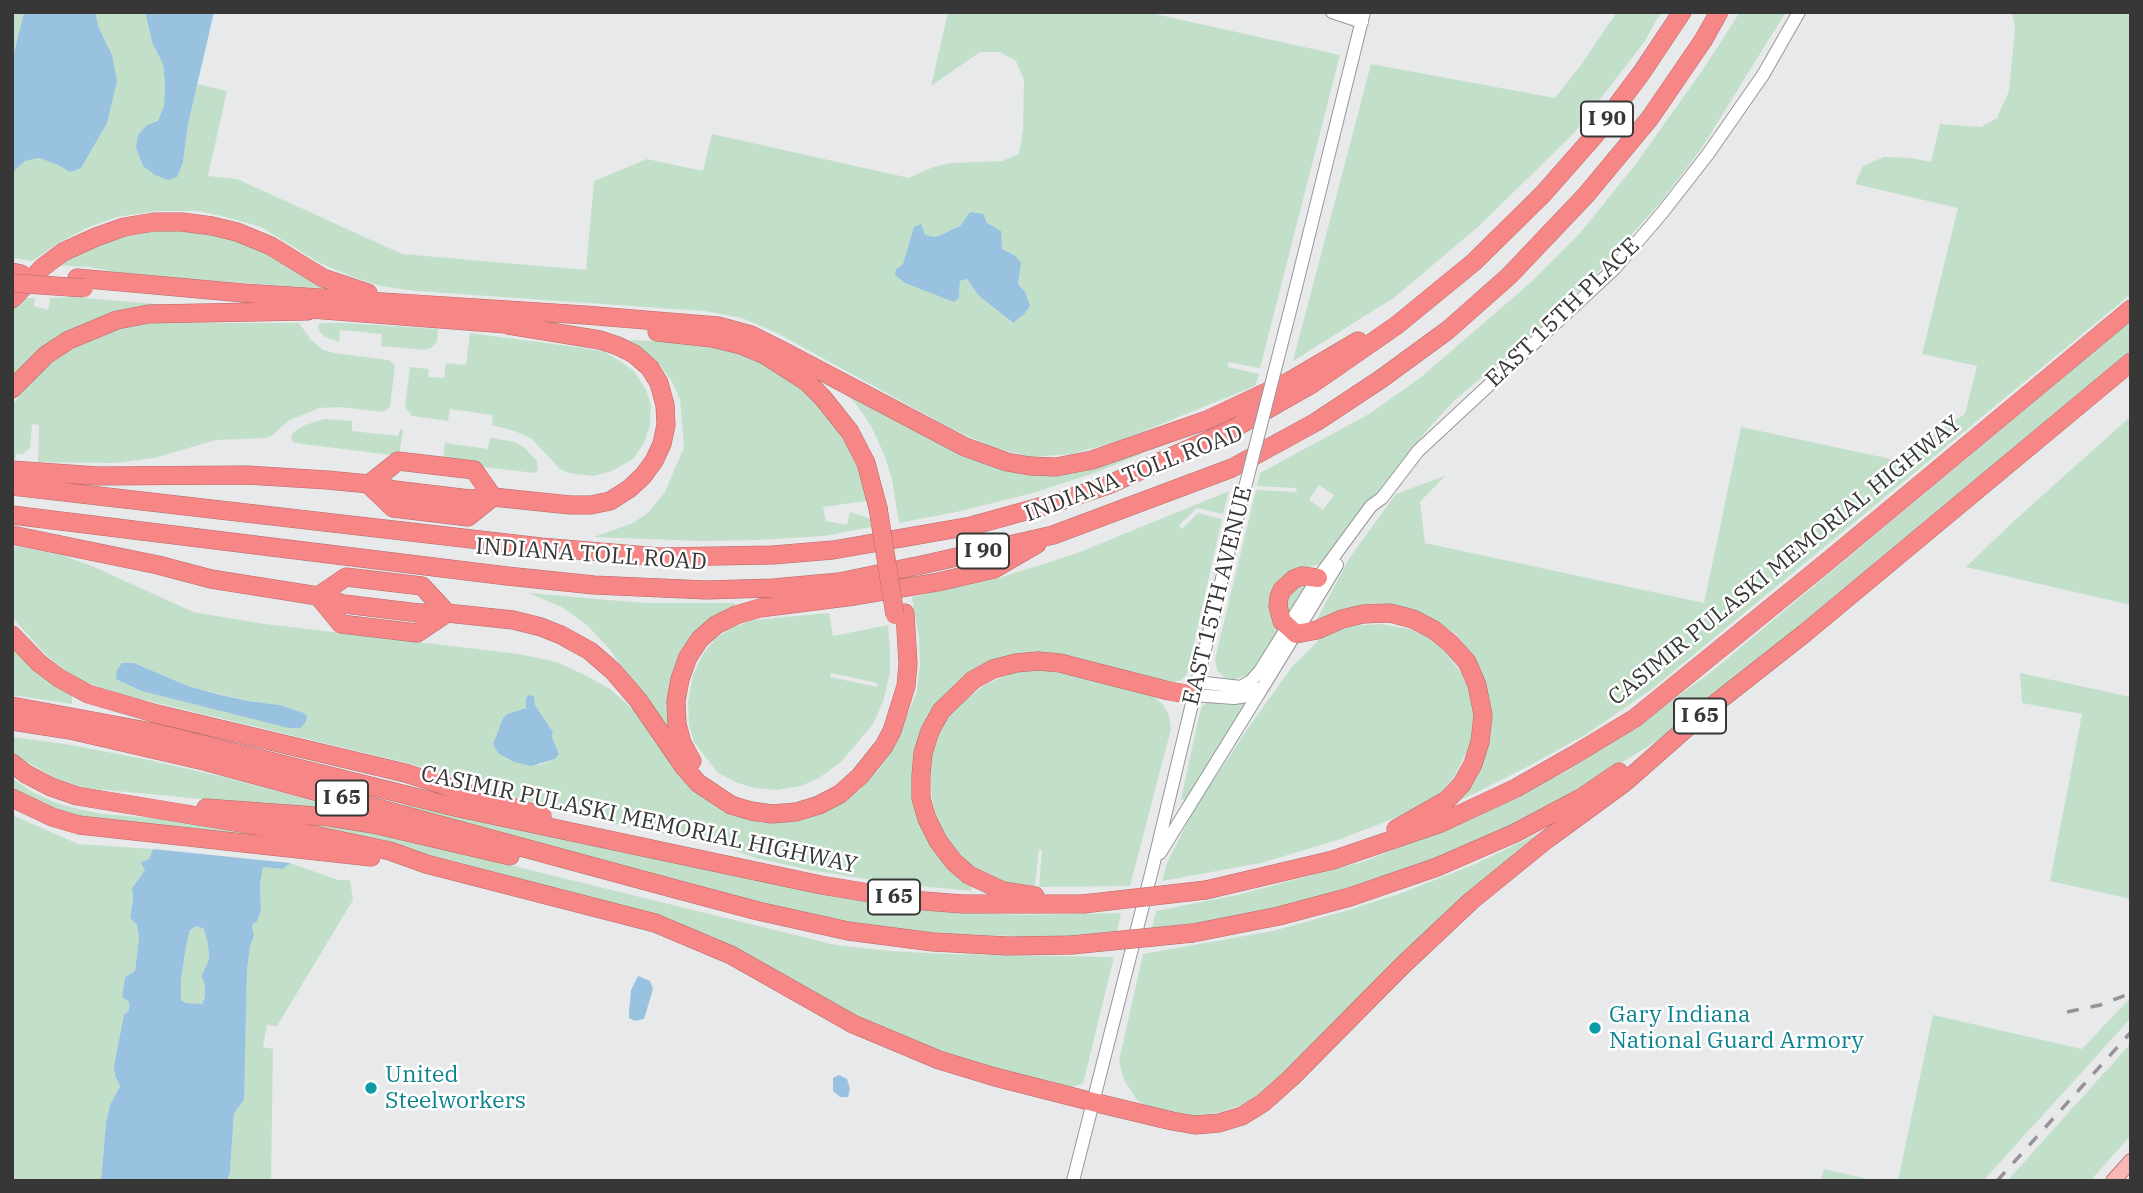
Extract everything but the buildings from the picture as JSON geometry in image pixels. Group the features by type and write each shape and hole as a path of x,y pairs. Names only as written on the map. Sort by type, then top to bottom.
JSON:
{"highway":[{"name":"INDIANA TOLL ROAD","path":"13,478 541,547 660,557 773,555 833,550 971,526 1058,502 1108,485 1231,430 1312,384 1397,325 1474,262 1543,194 1595,135 1682,12"},
{"name":"INDIANA TOLL ROAD","path":"12,515 519,577 594,585 692,590 773,588 839,582 1053,535 1232,468 1316,422 1448,330 1509,276 1586,195 1650,118 1704,39 1719,12"},
{"path":"12,299 43,267 63,252 96,237 154,222 182,222 237,232 271,247 323,278 405,303"},
{"path":"14,276 331,311 508,325 578,325 712,338 741,345 765,355 807,382 838,415 861,452 883,507"},
{"path":"80,283 718,326 751,335 781,349 965,447 1007,462 1056,467 1092,460 1207,420 1290,381 1352,343 1397,325"},
{"name":"CASIMIR PULASKI MEMORIAL HIGHWAY","path":"12,706 152,732 459,808 870,894 963,904 1078,904 1206,890 1334,860 1441,824 1504,794 1635,718 2131,309"},
{"path":"12,389 46,355 69,340 117,320 149,314 331,311"},
{"path":"13,478 247,475 369,484 395,490 470,499 493,497 570,505 610,501 629,489 654,461 662,444 666,425 665,405 659,383 650,368 634,354 600,340 508,325"},
{"path":"12,535 158,565 211,579 317,596 344,604 419,613 447,612 513,620 541,627 590,652 612,671 638,699 684,767 713,795 730,805 772,814 796,812 819,805 840,794 860,776 884,746 892,731 906,686 908,651 883,507 880,474 872,450 852,417 828,388 781,349"},
{"name":"CASIMIR PULASKI MEMORIAL HIGHWAY","path":"12,721 71,730 204,761 758,911 848,931 933,942 1008,946 1072,945 1194,933 1279,916 1350,897 1437,867 1515,833 1581,798 1691,724 2131,362"},
{"path":"369,484 398,461 474,470 493,497"},
{"path":"900,614 896,685 882,727 854,767 836,783 806,799 764,803 733,795 715,784 692,761 682,743 677,724 676,701 688,657 700,639 716,625 736,615 760,608 855,596 994,569 1053,535"},
{"path":"1318,578 1302,576 1294,579 1282,590 1278,606 1282,621 1292,631 1317,630 1342,619 1363,614 1390,613 1413,619 1434,630 1451,644 1466,662 1478,685 1483,715 1480,742 1473,764 1462,784 1447,800 1423,816 1334,860"},
{"path":"317,596 346,577 422,586 447,612"},
{"path":"12,635 39,663 88,694 157,714 405,773 544,817 583,835"},
{"path":"1078,904 1003,891 969,875 954,862 938,841 927,819 921,798 923,753 930,731 941,711 974,680 993,670 1016,663 1060,663 1169,691 1195,688"},
{"path":"12,763 51,787 77,796 319,836 390,851 426,864 654,923 731,955 853,1024 939,1060 1093,1102 1195,1125 1219,1123 1242,1116 1263,1103 1471,901 1546,840 1624,783 1691,724"},
{"path":"12,798 52,817 79,825 426,864"},
{"path":"105,802 329,817 438,839 609,880 668,887"}],"main road":[{"path":"2113,1181 2131,1161"}],"street":[{"path":"1332,12 1363,17"},
{"name":"EAST 15TH PLACE","path":"1195,688 1241,687 1260,671 1292,631 1377,511 1382,498 1418,451 1615,268 1639,240 1708,154 1762,75 1799,12"},
{"name":"EAST 15TH AVENUE","path":"1073,1181 1363,17"},
{"name":"EAST 15TH PLACE","path":"1153,866 1263,687 1318,578 1371,506 1382,498"},
{"path":"1195,688 1234,698 1247,696 1263,687"}],"green space":[{"path":"12,12 24,12 12,61"},
{"path":"95,12 145,12 152,42 163,64 165,84 164,106 158,121 147,125 183,162 197,84 227,91 208,176 237,179 402,254 586,270 594,181 647,159 703,171 712,134 909,178 933,167 951,163 1002,161 1019,154 1023,130 1024,80 1016,61 1000,52 980,52 931,86 948,12 1146,12 1340,55 1260,368 1228,362 1228,367 1259,374 1255,386 1122,440 1072,454 1032,457 994,448 952,429 777,333 742,318 704,311 416,291 381,286 320,263 261,227 197,211 157,211 117,217 89,227 58,243 32,261 12,258 12,182 15,170 24,161 39,158 70,172 112,55 99,28","holes":["970,212 1002,249 1014,255 1018,284 1025,292 1012,323 979,296 967,279 960,281 959,298 896,269 925,235 936,237 960,226"]},
{"path":"1617,12 1661,12 1645,41 1574,133 1479,226 1395,297 1293,361 1371,64 1555,98"},
{"path":"1740,12 1786,12 1701,149 1659,204 1598,272 1539,328 1454,401 1377,493 1366,502 1320,564 1285,577 1280,630 1256,668 1247,675 1232,680 1224,677 1217,670 1215,659 1256,490 1297,492 1296,488 1257,486 1260,473 1369,414 1420,378 1530,283 1581,232 1635,165","holes":["1319,485 1334,495 1323,510 1309,500"]},
{"path":"2012,12 2131,12 2131,294 1652,689 1585,735 1455,803 1476,775 1484,685 1474,657 1457,635 1432,618 1407,609 1377,604 1344,609 1316,621 1350,557 1396,494 1445,476 1420,502 1425,543 1704,603 1741,427 1895,460 1965,414 1977,366 1922,354 1958,208 1855,184 1863,166 1884,157 1931,162 1940,124 1981,127 1997,118 2009,91 2015,29"},
{"path":"150,229 207,229 257,246 330,289 132,275 89,267 54,265 101,239"},
{"path":"75,297 179,306 128,311 12,382 12,309 22,298 35,298 34,306 48,310 50,298"},
{"path":"2131,321 2131,350 1674,730 1565,798 1504,832 1416,867 1300,902 1224,921 1151,932 1156,911 1237,895 1363,862 1465,821 1567,771 1641,723 1710,673"},
{"path":"161,323 299,323 311,340 323,350 389,360 395,365 390,407 383,412 340,407 319,408 288,421 266,438 216,440 154,458 114,463 38,462 39,425 32,424 30,448 22,454 16,454 15,460 12,460 12,406 41,371 68,352 99,336 126,326"},
{"path":"322,323 438,329 437,342 424,350 381,346 382,334 340,330 339,342 325,337 319,330 318,325"},
{"path":"470,333 602,351 634,371 646,390 651,405 650,425 644,443 633,459 612,471 593,476 569,473 560,469 532,439 492,425 493,415 450,409 448,421 412,416 405,407 410,367 429,369 428,377 444,378 446,363 466,365"},
{"path":"628,340 720,347 750,357 779,372 806,393 830,417 858,469 867,501 823,507 826,521 847,525 850,512 871,519 872,527 824,536 758,540 594,537 633,523 649,512 665,492 684,447 680,399 671,380 657,361"},
{"path":"842,390 1010,468 1140,451 1141,454 1033,493 899,523 892,479 884,454 871,426 856,404"},
{"path":"2131,416 2131,605 1966,567 2015,520"},
{"path":"324,419 352,421 352,431 398,436 400,429 403,430 399,456 292,441 291,437 295,431"},
{"path":"490,438 515,442 525,448 537,461 538,470 534,473 443,462 445,443 488,449"},
{"path":"1229,491 1223,514 1197,508 1179,525 1182,529 1198,513 1222,519 1187,674 1181,680 1171,683 1066,656 954,687 914,787 955,872 972,886 971,891 890,883 756,858 718,845 610,823 540,805 407,763 120,694 85,682 66,671 43,652 12,617 12,561 15,546 61,555 92,566 193,612 265,624 519,654 556,662 610,689 636,712 680,775 699,795 723,812 762,823 786,821 836,804 859,791 879,769 895,745 916,694 920,665 919,638 912,597 999,578 1075,554","holes":["134,663 188,686 248,701 280,705 304,713 117,679","529,695 533,696 535,705 553,732 552,737 559,754 555,759 539,765 495,736 507,714 526,708"]},
{"path":"1309,583 1288,617 1284,601 1291,587"},
{"path":"528,593 644,603 735,603 735,609 687,646 678,742 610,650 588,626 562,607"},
{"path":"829,613 833,636 888,625 890,672 884,699 873,724 841,762 819,778 801,786 777,790 754,788 735,782 717,772 694,742 689,725 688,702 693,675 703,654 715,639 733,627 754,620","holes":["831,673 877,683 877,687 830,677"]},
{"path":"1381,624 1410,629 1431,639 1461,673 1470,693 1474,718 1472,741 1454,777 1436,798 1413,811 1341,839 1261,863 1162,881 1167,863 1195,808 1292,667 1321,638 1351,626"},
{"path":"12,644 72,692 72,704 12,695"},
{"path":"1032,669 1056,671 1153,696 1169,715 1171,729 1130,886 1039,887 1042,850 1039,849 1035,887 1024,888 998,880 970,864 950,843 937,820 930,770 933,746 945,720 986,684"},
{"path":"2020,673 2131,697 2131,899 2050,881 2082,714 2022,703"},
{"path":"1208,702 1229,705 1242,703 1245,706 1185,801 1181,799 1199,716 1202,706"},
{"path":"12,737 144,759 228,778 350,811 85,788 57,779 12,753"},
{"path":"12,778 32,792 78,809 164,819 264,838 101,822 47,808 12,790"},
{"path":"405,804 858,900 978,913 1121,913 1116,935 1052,937 943,934 836,920 774,908 405,807"},
{"path":"12,815 78,844 153,849 145,870 132,888 130,918 137,925 139,937 135,971 125,977 122,997 129,1002 129,1011 124,1014 114,1066 120,1085 110,1105 106,1122 101,1181 12,1181"},
{"path":"251,820 367,830 836,945 945,954 1114,957 1083,1084 1068,1088 968,1062 926,1047 605,902 451,860"},
{"path":"1546,830 1461,898 1411,945 1272,1087 1253,1101 1221,1112 1192,1116 1147,1107 1137,1100 1124,1080 1119,1061 1143,954 1273,931 1345,911 1399,894 1473,865"},
{"path":"290,863 338,880 350,880 353,900 277,1026 267,1025 263,1047 273,1049 271,1181 227,1181 230,1173 234,1113 244,1078 247,970 254,936 252,925 261,910 260,884 263,866 283,869"},
{"path":"197,926 204,929 209,959 201,977 205,990 202,1005 181,1000 186,946 190,930"},
{"path":"2131,997 2131,1018 1983,1181 1898,1181 1933,1015 2082,1049"},
{"path":"2131,1043 2131,1135 2090,1181 2007,1181"},
{"path":"1824,1169 1876,1181 1821,1181"}],"water":[{"path":"24,12 95,12 99,28 112,55 117,81 107,123 81,168 70,172 39,158 25,161 15,170 12,182 12,61"},
{"path":"145,12 214,12 188,124 183,162 177,177 168,180 143,166 136,147 138,135 147,125 158,121 164,106 163,64 152,42"},
{"path":"970,212 983,214 987,223 1001,231 1002,249 1021,262 1018,284 1025,292 1030,306 1013,323 979,296 967,279 960,281 959,298 954,302 905,283 895,275 896,269 903,264 914,227 921,224 925,235 936,237 960,226"},
{"path":"122,663 134,663 188,686 221,695 280,705 304,713 307,716 306,721 301,728 289,728 142,691 116,679 117,670"},
{"path":"529,695 534,696 535,705 553,732 552,737 559,754 555,759 531,766 514,762 498,753 493,744 503,718 526,708 526,698"},
{"path":"153,849 290,863 283,869 263,867 260,884 261,910 257,921 252,925 254,936 247,970 244,1100 234,1113 230,1173 227,1181 101,1181 106,1122 110,1105 120,1086 114,1066 124,1014 129,1011 129,1002 122,997 125,977 135,971 139,937 137,925 130,918 132,888 145,870 141,863 149,859","holes":["197,926 204,929 209,959 201,977 204,981 204,999 202,1004 186,1003 181,1000 186,946 190,930"]},
{"path":"638,976 650,981 653,989 644,1019 635,1021 629,1018 629,1012 631,990"},
{"path":"839,1075 847,1079 850,1089 848,1097 840,1097 833,1091 833,1078"}],"railway":[{"path":"2067,1012 2100,1005 2131,993"},
{"path":"1997,1181 2131,1032"}],"place":[{"name":"Gary Indiana National Guard Armory","path":"1595,1028"},
{"name":"United Steelworkers","path":"371,1088"}]}
